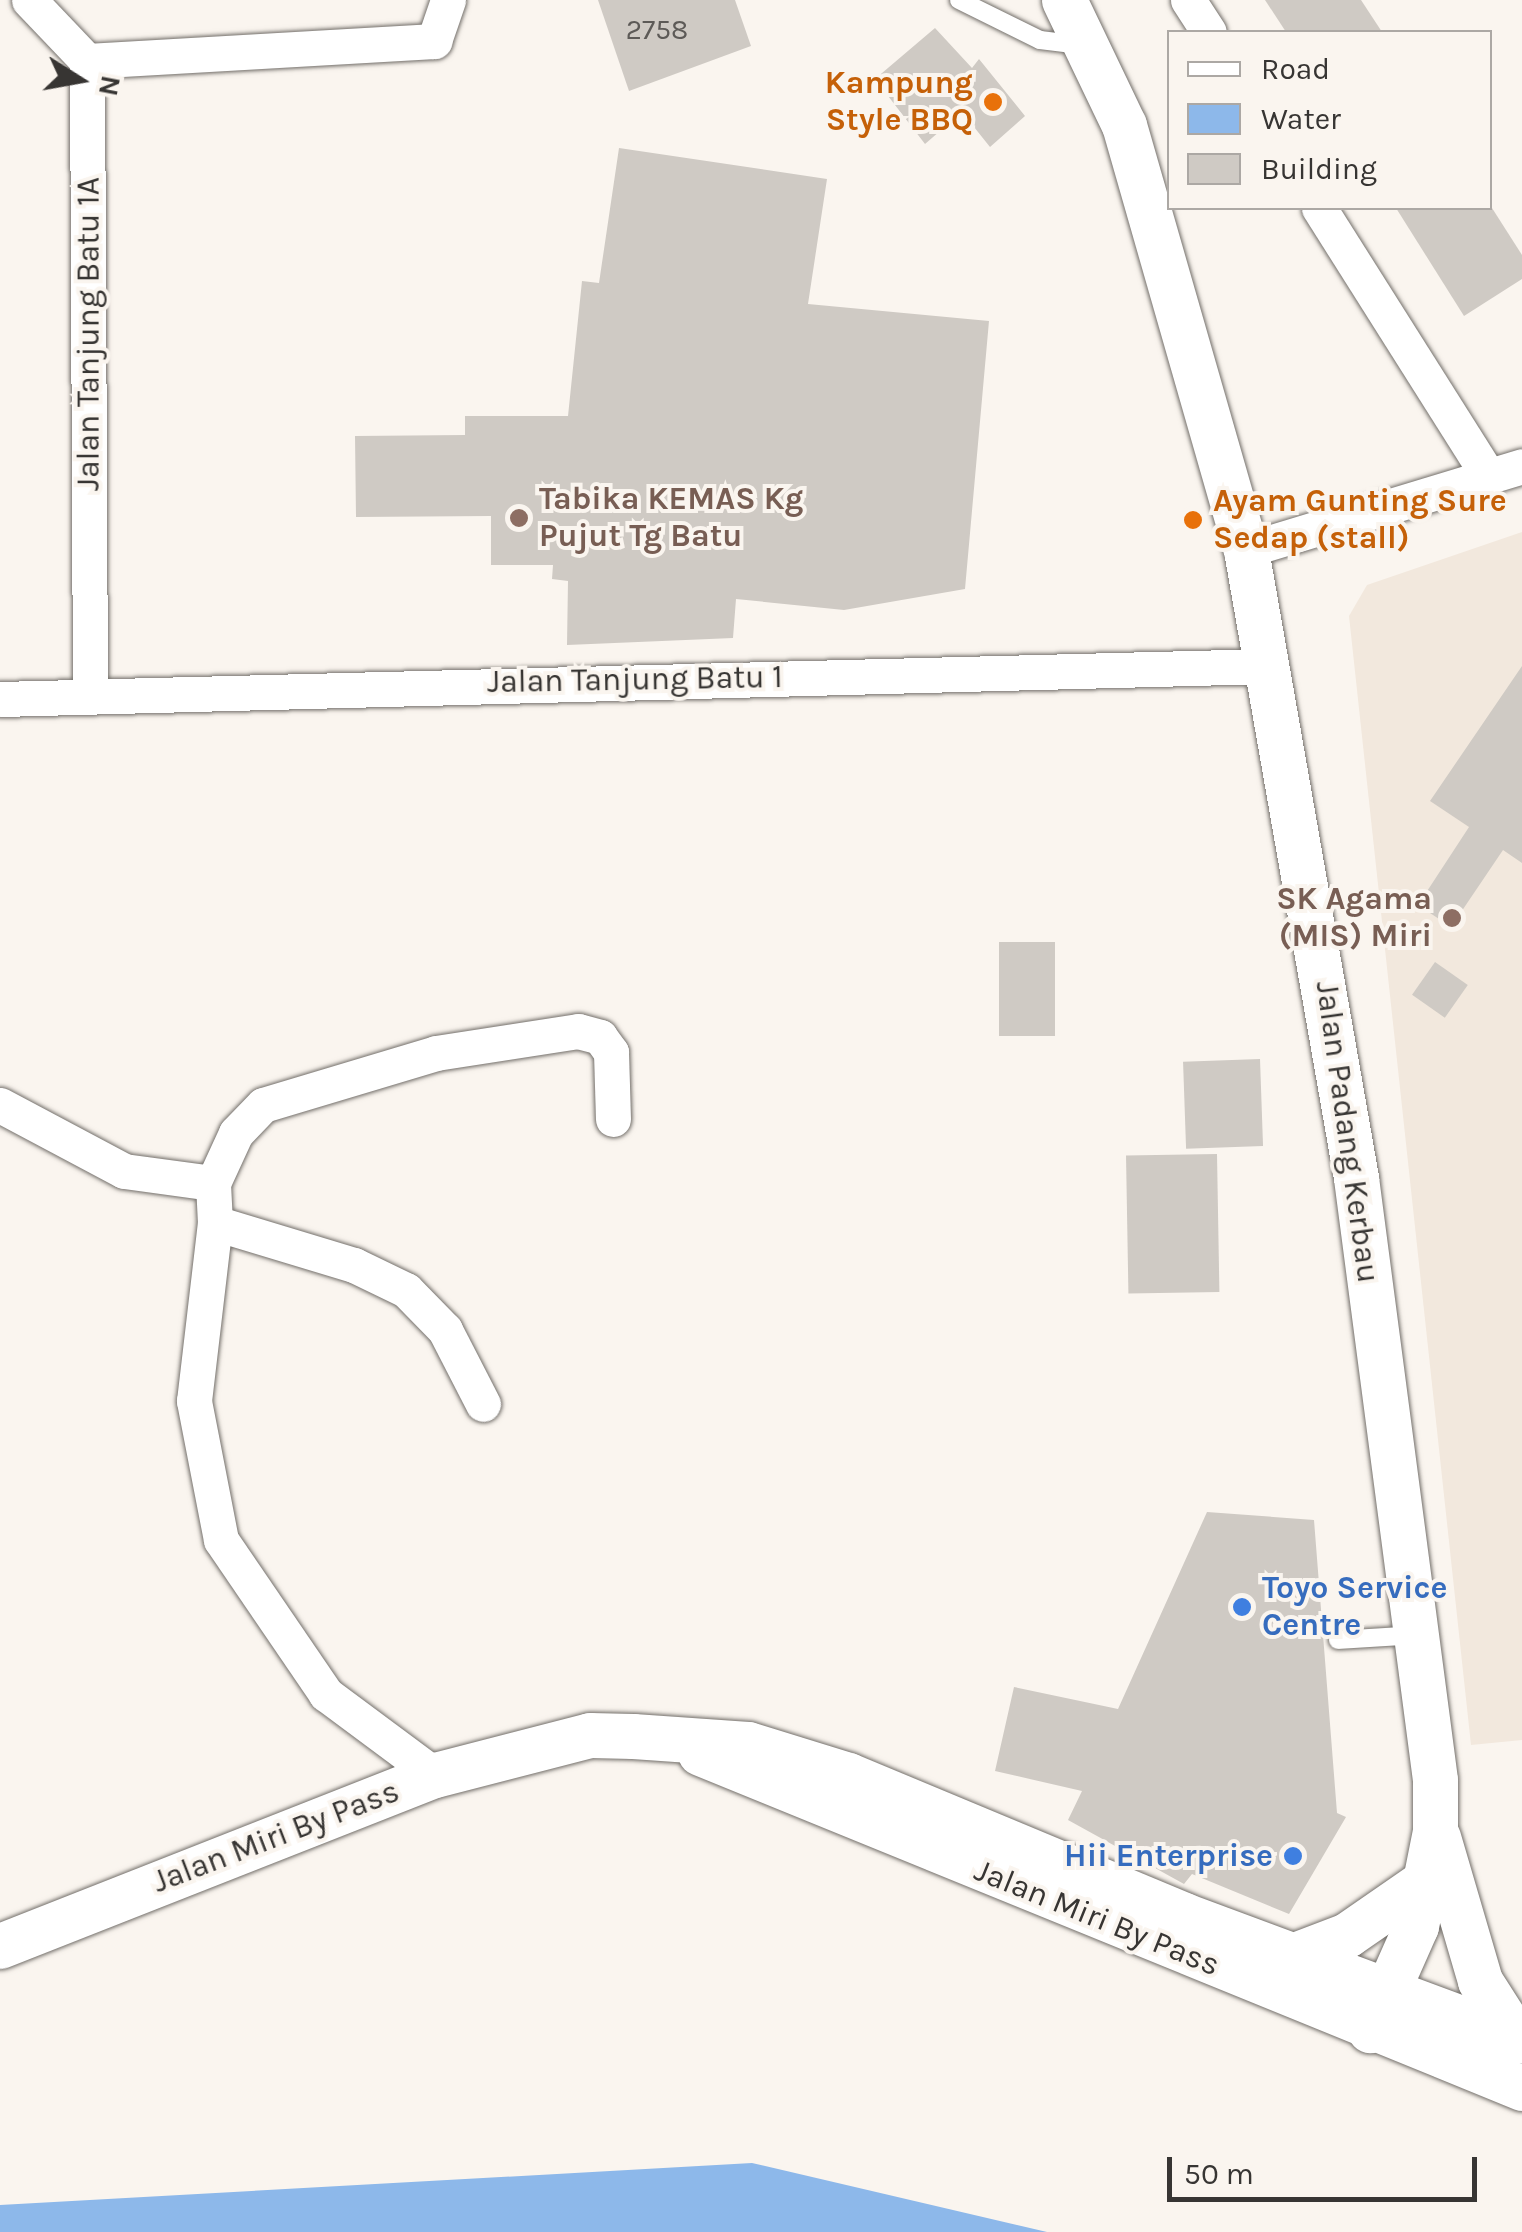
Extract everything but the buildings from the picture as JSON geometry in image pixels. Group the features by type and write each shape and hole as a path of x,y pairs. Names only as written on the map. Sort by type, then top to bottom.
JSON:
{"street":[{"path":"28,0 87,61 434,42 448,0"},
{"name":"Jalan Padang Kerbau","path":"1064,0 1091,46 1161,240 1246,550 1270,666 1358,1195 1417,1635 1435,1831 1428,1879 1380,2011"},
{"path":"1188,0 1208,30"},
{"name":"Jalan Tanjung Batu 1A","path":"87,61 90,692"},
{"path":"1246,550 1506,472 1320,210"},
{"name":"Jalan Tanjung Batu 1","path":"0,699 90,692 1270,666"},
{"path":"435,1775 326,1694 220,1540 194,1402 215,1223 212,1183 236,1133 262,1105 436,1053 578,1031 600,1037 611,1052 613,1119"},
{"path":"0,1105 124,1171 212,1183"},
{"path":"215,1223 354,1265 406,1290 444,1330 483,1404"},
{"name":"Jalan Miri By Pass","path":"0,1946 435,1775 590,1735 748,1744 848,1776 1292,1956 1380,2011 1522,2088"},
{"name":"Jalan Miri By Pass","path":"675,1740 1380,2011 1519,2040"},
{"path":"1435,1831 1480,1982 1519,2040"},
{"path":"1292,1956 1346,1935 1428,1879"}],"lane":[{"path":"960,0 1040,40 1091,46"},
{"path":"1338,1640 1417,1635"}],"shaded area":[{"name":"SK Agama (MIS) Miri","path":"1522,532 1522,1740 1471,1745 1349,616 1367,585"}],"water":[{"path":"752,2163 1047,2232 0,2232 0,2205"}],"place":[{"name":"Kampung Style BBQ","path":"993,102"},
{"name":"Tabika KEMAS Kg Pujut Tg Batu","path":"519,518"},
{"name":"Ayam Gunting Sure Sedap (stall)","path":"1193,520"},
{"name":"SK Agama (MIS) Miri","path":"1452,918"},
{"name":"Toyo Service Centre","path":"1242,1607"},
{"name":"Hii Enterprise","path":"1293,1856"}]}
